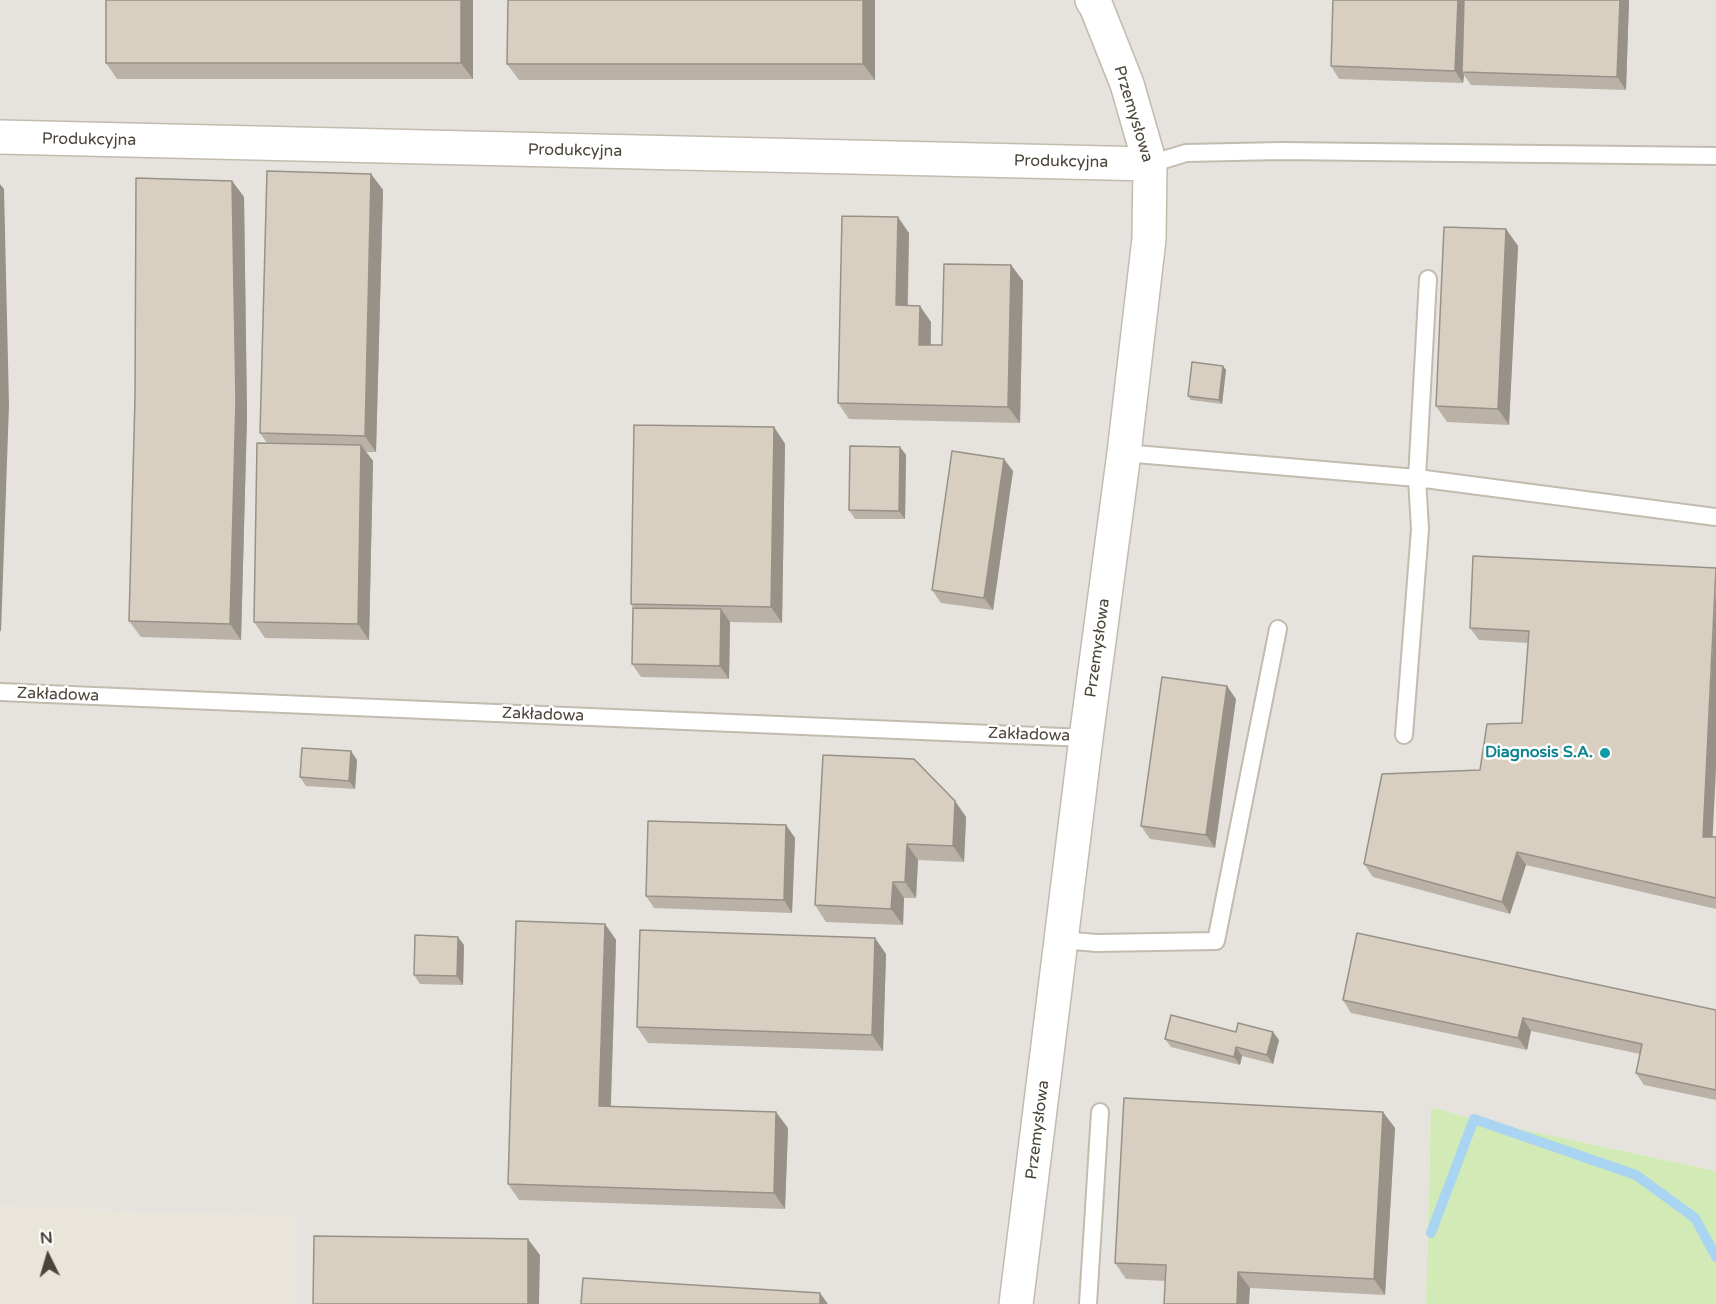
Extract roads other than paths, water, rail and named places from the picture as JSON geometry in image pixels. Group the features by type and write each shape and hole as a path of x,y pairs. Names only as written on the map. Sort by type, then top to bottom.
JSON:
{"street":[{"name":"Przemysłowa","path":"1016,1304 1149,239 1150,164 1127,84 1092,0"},
{"name":"Produkcyjna","path":"0,138 1150,164"}],"lane":[{"path":"1150,164 1186,153 1281,151 1716,156"},
{"path":"1404,735 1420,529 1417,478 1428,279"},
{"path":"1124,453 1417,478 1716,517"},
{"path":"1063,940 1096,943 1216,941 1278,629"},
{"name":"Zakładowa","path":"0,692 1086,738"},
{"path":"1088,1304 1100,1112"}],"waterway":[{"path":"1431,1233 1474,1119 1636,1175 1695,1218 1716,1257"}],"place":[{"name":"Diagnosis S.A.","path":"1605,753"}]}
